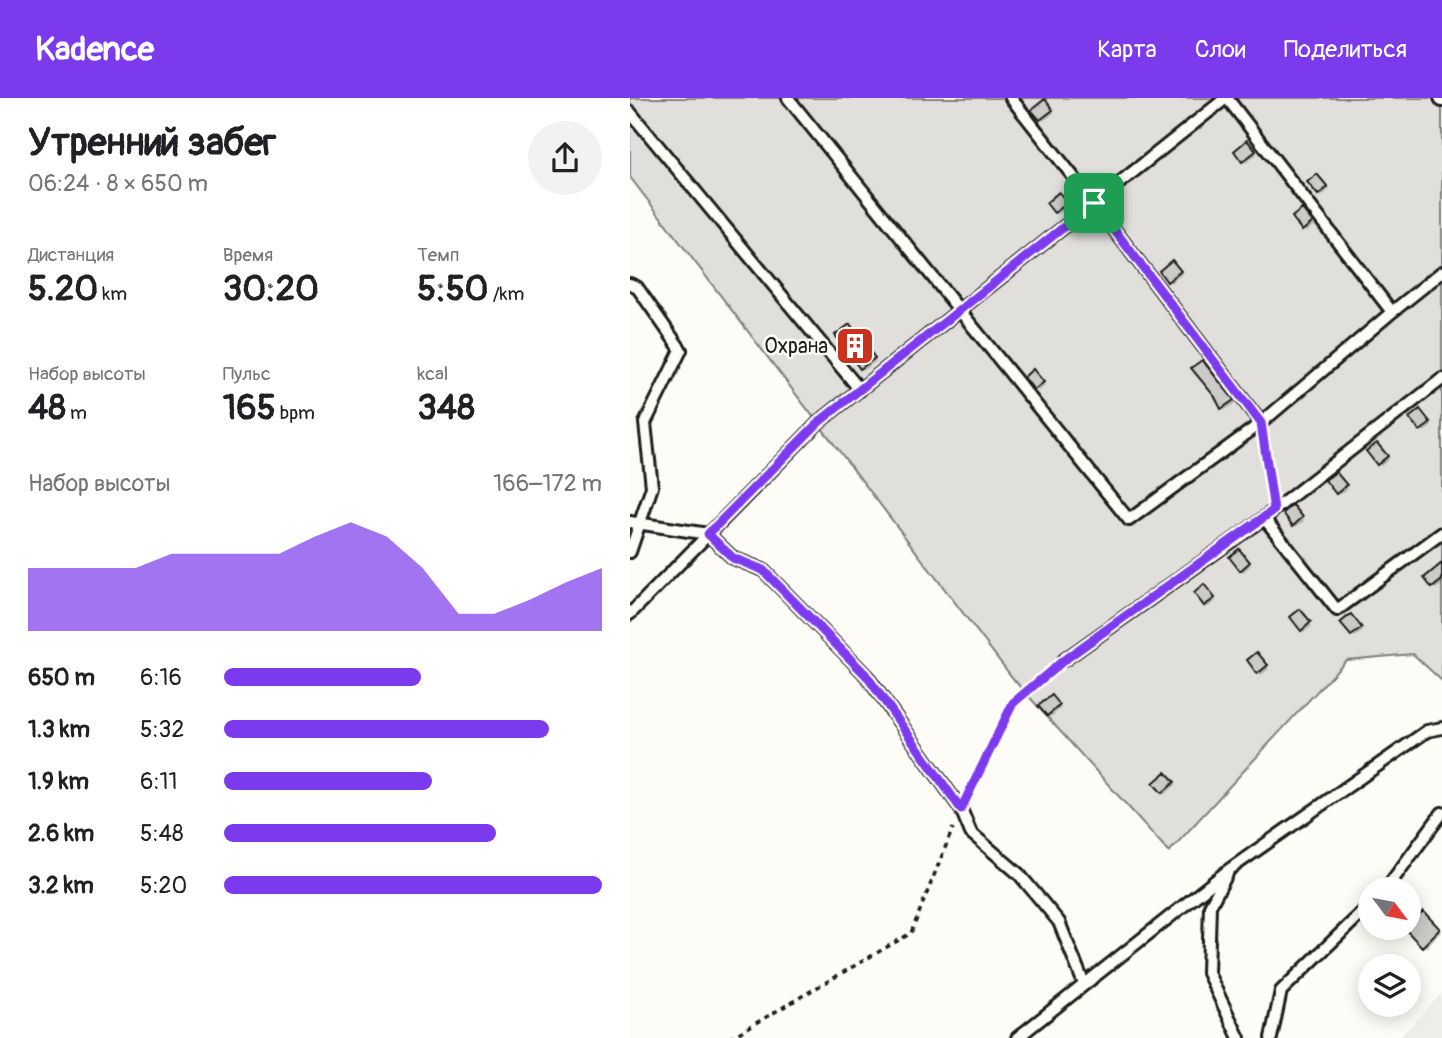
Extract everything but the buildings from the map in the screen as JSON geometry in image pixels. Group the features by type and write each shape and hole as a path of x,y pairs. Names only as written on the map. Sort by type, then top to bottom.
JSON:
{"lane":[{"path":"788,98 1129,520 1261,423 1442,272"},
{"path":"1011,98 1261,423"},
{"path":"630,614 819,422 1227,98 1392,312"},
{"path":"630,112 860,390"},
{"path":"630,284 637,287 681,350 645,424 652,487 636,522 630,552"},
{"path":"1064,660 1264,518 1442,379"},
{"path":"1264,518 1337,610 1442,533"},
{"path":"636,522 708,534 733,558 763,570 866,675 961,809 971,834 1019,874 1059,922 1084,984"},
{"path":"1017,1038 1230,869 1427,731 1442,728"},
{"path":"1395,877 1442,813"},
{"path":"1230,869 1210,905 1208,973 1239,1038"},
{"path":"1271,1038 1281,991 1358,917"}],"path":[{"path":"1261,423 1274,510"},
{"path":"730,1038 911,933 961,809 1013,703 1064,660"}],"shaded area":[{"path":"630,98 1442,98 1442,681 1413,654 1346,660 1169,852 1015,681 630,177"},
{"path":"1442,993 1442,1038 1398,1038 1421,1017"}],"place":[{"name":"Охрана","path":"855,346"}],"route":[{"path":"1094,203 1261,423 1274,510 1064,660 1013,703 961,809 866,675 763,570 733,558 708,534 819,422 1094,203"}]}
